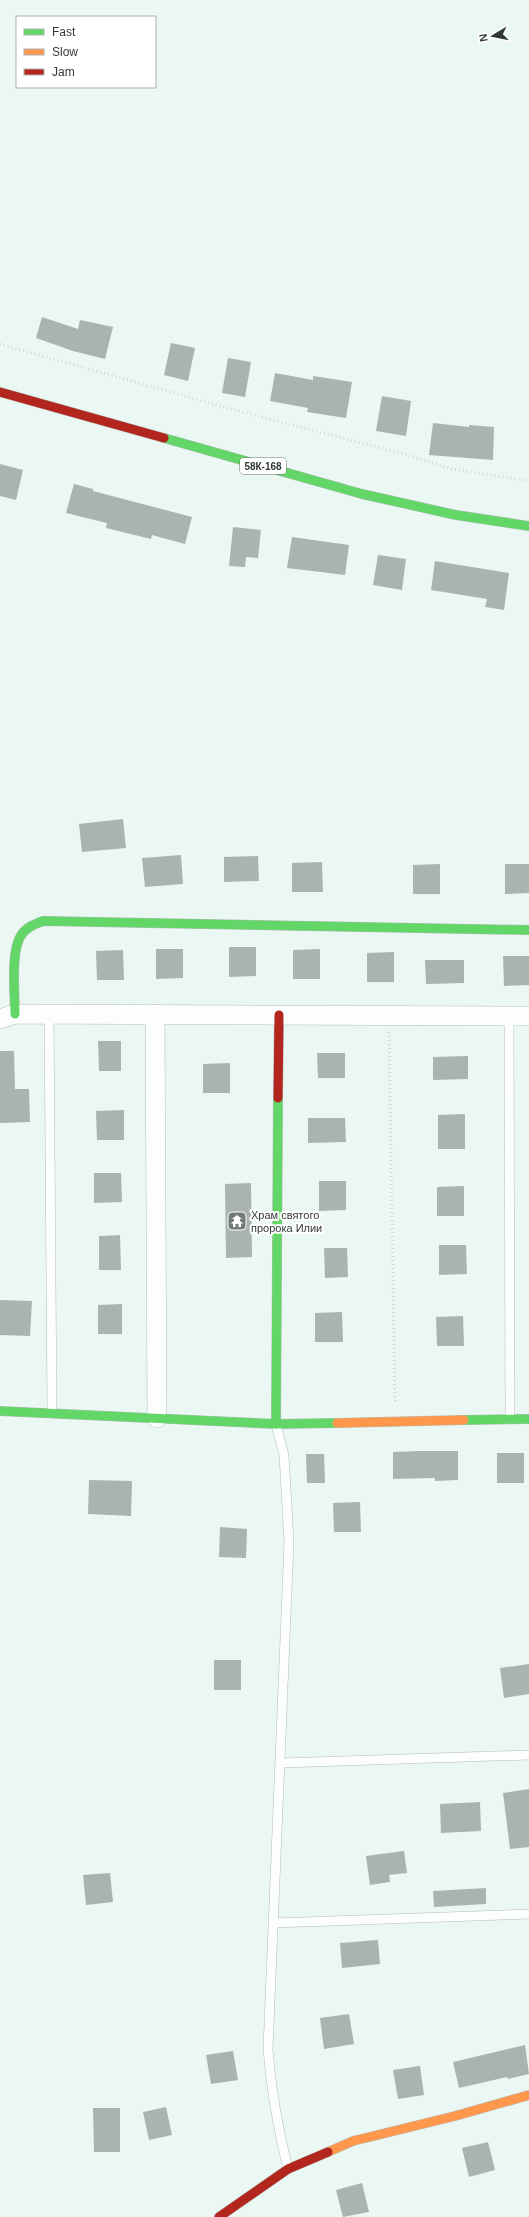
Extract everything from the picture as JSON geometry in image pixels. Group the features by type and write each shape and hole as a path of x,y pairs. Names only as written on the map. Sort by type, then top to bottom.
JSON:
{"street":[{"name":"58К-168","path":"0,392 362,494 456,515 529,526"},
{"path":"529,930 44,921 29,926 20,936 7,1016 49,1014 529,1016"},
{"path":"155,1014 157,1418"},
{"path":"276,1424 279,1015"},
{"path":"0,1411 276,1424 529,1419"},
{"path":"219,2217 288,2169 353,2141 455,2116 529,2095"}],"lane":[{"path":"49,1014 52,1414"},
{"path":"509,1016 510,1419"},
{"path":"276,1424 284,1455 289,1542 268,2049 278,2129 288,2169"},
{"path":"281,1763 529,1755"},
{"path":"273,1923 529,1914"}],"path":[{"path":"0,344 224,407 404,454 452,469 529,481"},
{"path":"389,1015 395,1422"}],"building":[{"path":"42,317 78,329 80,320 113,327 105,359 73,351 36,338"},
{"path":"171,343 195,348 188,381 164,375"},
{"path":"228,358 251,362 245,397 222,393"},
{"path":"275,373 313,380 313,376 352,382 346,418 307,412 308,408 270,401"},
{"path":"382,396 411,401 406,436 376,431"},
{"path":"433,423 469,427 469,425 494,427 493,460 429,455"},
{"path":"0,464 23,470 16,500 0,496"},
{"path":"74,484 93,489 93,491 192,517 185,544 152,535 151,539 106,528 107,523 66,513"},
{"path":"233,527 261,530 258,558 246,557 245,567 229,566"},
{"path":"292,537 349,545 345,575 287,568"},
{"path":"378,555 406,559 402,590 373,585"},
{"path":"435,561 509,573 504,610 485,607 487,599 431,590"},
{"path":"123,819 126,848 82,852 79,824"},
{"path":"181,855 183,884 145,887 142,858"},
{"path":"258,856 259,881 224,882 224,857"},
{"path":"322,862 323,892 292,892 292,863"},
{"path":"440,864 440,894 413,894 413,865"},
{"path":"505,864 529,864 529,893 505,894"},
{"path":"229,947 256,947 256,976 229,977"},
{"path":"156,949 183,949 183,978 156,979"},
{"path":"320,949 320,979 293,979 293,950"},
{"path":"123,950 124,980 97,980 96,951"},
{"path":"394,952 394,982 367,982 367,953"},
{"path":"503,956 529,956 529,985 504,986"},
{"path":"425,960 464,960 464,983 426,984"},
{"path":"98,1041 121,1041 121,1071 99,1071"},
{"path":"0,1051 14,1051 15,1089 29,1089 30,1122 0,1123"},
{"path":"317,1053 345,1053 345,1078 318,1078"},
{"path":"468,1056 468,1079 433,1080 433,1057"},
{"path":"230,1063 230,1093 203,1093 203,1064"},
{"path":"124,1110 124,1140 97,1140 96,1111"},
{"path":"465,1114 465,1149 438,1149 438,1115"},
{"path":"308,1118 345,1118 346,1142 308,1143"},
{"path":"94,1173 121,1173 122,1202 94,1203"},
{"path":"319,1181 346,1181 346,1210 319,1211"},
{"path":"251,1183 252,1257 226,1258 225,1184"},
{"path":"464,1186 464,1216 437,1216 437,1187"},
{"path":"120,1235 121,1270 99,1270 99,1236"},
{"path":"439,1245 466,1245 467,1274 439,1275"},
{"path":"324,1248 347,1248 348,1277 325,1278"},
{"path":"0,1300 32,1301 30,1336 0,1335"},
{"path":"122,1304 122,1334 98,1334 98,1305"},
{"path":"342,1312 343,1342 315,1342 315,1313"},
{"path":"463,1316 464,1346 437,1346 436,1317"},
{"path":"458,1451 458,1480 435,1481 435,1478 393,1479 393,1452"},
{"path":"497,1453 524,1453 524,1483 497,1483"},
{"path":"306,1454 324,1454 325,1483 307,1483"},
{"path":"89,1480 132,1481 131,1516 88,1514"},
{"path":"360,1502 361,1532 334,1532 333,1503"},
{"path":"220,1527 247,1529 246,1558 219,1557"},
{"path":"214,1660 241,1660 241,1690 214,1690"},
{"path":"529,1664 529,1694 504,1698 500,1668"},
{"path":"529,1789 529,1847 510,1849 503,1793"},
{"path":"480,1802 481,1831 441,1833 440,1804"},
{"path":"404,1851 407,1873 389,1875 390,1882 370,1885 366,1856"},
{"path":"110,1873 113,1902 86,1905 83,1875"},
{"path":"486,1888 486,1904 434,1907 433,1891"},
{"path":"378,1940 380,1964 342,1968 340,1943"},
{"path":"349,2014 354,2044 324,2049 320,2018"},
{"path":"525,2045 529,2074 508,2079 507,2077 459,2088 453,2062"},
{"path":"233,2051 238,2080 211,2084 206,2055"},
{"path":"420,2066 424,2095 398,2099 393,2070"},
{"path":"166,2107 172,2135 149,2140 143,2112"},
{"path":"93,2108 120,2108 120,2152 94,2152"},
{"path":"488,2142 495,2170 469,2177 462,2148"},
{"path":"362,2183 369,2212 343,2217 336,2190"}],"traffic: fast":[{"path":"164,438 362,494 456,515 529,526"},
{"path":"15,1014 14,984 18,941 26,929 43,921 529,930"},
{"path":"276,1424 278,1098"},
{"path":"0,1411 276,1424 337,1423"},
{"path":"464,1420 529,1419"}],"traffic: slow":[{"path":"337,1423 464,1420"},
{"path":"328,2152 353,2141 455,2116 529,2095"}],"traffic: jam":[{"path":"0,392 164,438"},
{"path":"278,1098 279,1015"},
{"path":"219,2217 288,2169 328,2152"}],"place":[{"name":"Храм святого пророка Илии","path":"237,1221"}]}
